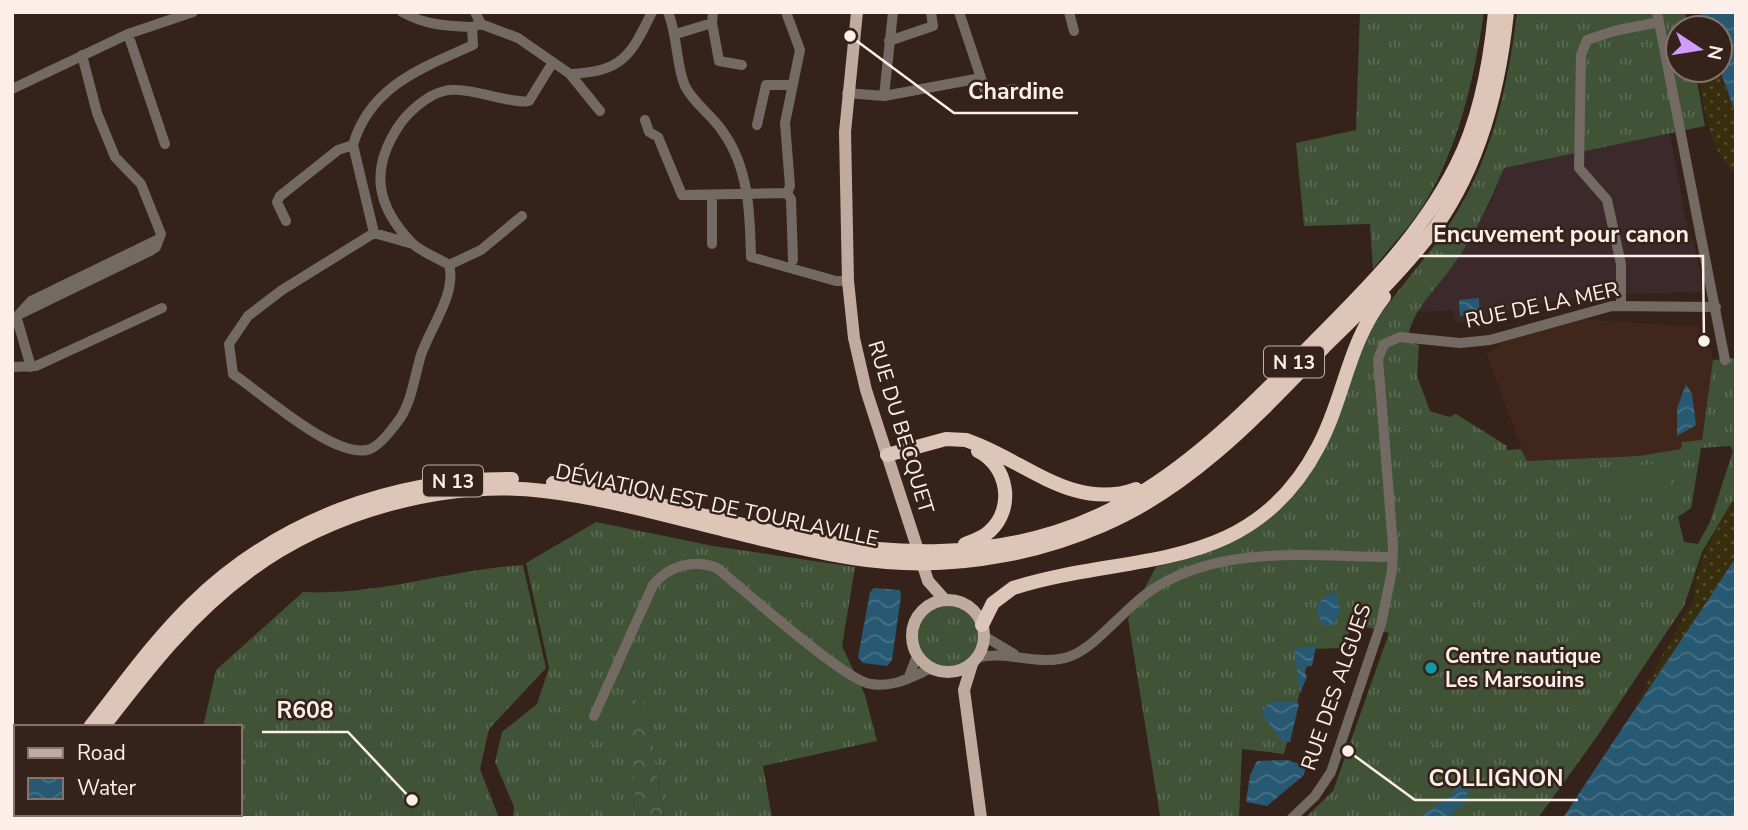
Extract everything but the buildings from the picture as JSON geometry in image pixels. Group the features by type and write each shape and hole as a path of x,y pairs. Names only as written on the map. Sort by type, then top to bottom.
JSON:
{"highway":[{"name":"DÉVIATION EST DE TOURLAVILLE","path":"105,725 176,636 250,570 328,526 386,506 434,496 509,488 545,491 601,500 807,550 900,557 944,555 1012,542 1090,519 1167,478 1238,419 1363,294 1415,232 1458,163 1480,100 1495,12"},
{"name":"DÉVIATION EST DE TOURLAVILLE","path":"944,555 981,559 1055,542 1102,526 1175,484 1239,433 1365,306 1429,236 1467,171 1484,129 1500,73 1507,12"},
{"path":"983,630 993,603 1013,588 1171,556 1219,543 1270,509 1311,460 1329,424 1348,361 1365,326 1429,236"},
{"path":"889,460 946,439 966,440 1062,486 1094,496 1123,494 1167,478"},
{"path":"889,460 940,446 960,445 983,453 1003,476 1006,490 1002,514 989,532 944,555"},
{"name":"DÉVIATION EST DE TOURLAVILLE","path":"92,725 167,630 230,571 295,530 377,494 474,479 553,482 900,557"}],"main road":[{"name":"RUE DU BECQUET","path":"857,12 845,132 848,281 854,338 863,377 928,581 926,608"},
{"name":"RUE DU BECQUET","path":"928,581 945,600"},
{"path":"974,661 950,672 932,668 917,656 912,638 913,629 926,608 945,600 972,609 983,630 974,661 964,690 981,818"},
{"path":"950,672 964,690"}],"street":[{"path":"12,89 128,34 192,12"},
{"path":"402,12 417,21 430,24 476,26 518,38 570,74 600,111"},
{"path":"374,233 353,145 370,105 414,72 473,45 475,12"},
{"path":"668,12 676,34 686,87 727,138 740,164 747,195 751,257 836,281 848,281"},
{"path":"786,12 800,50 784,135 790,186 787,193 792,205 793,260"},
{"path":"884,96 893,12"},
{"path":"889,41 933,26 931,12"},
{"path":"959,12 976,80 986,93 1014,89"},
{"path":"1069,12 1074,31"},
{"path":"570,74 601,70 634,51 651,13"},
{"path":"1621,305 1621,264 1607,200 1579,168 1581,55 1587,40 1658,17 1725,360"},
{"path":"676,34 713,18 717,58 742,65"},
{"path":"128,34 165,144"},
{"path":"31,367 17,318 31,301 160,239 162,228 141,184 120,163 107,139 97,113 82,55"},
{"path":"413,244 386,207 378,182 385,147 402,121 428,99 446,90 529,101 553,62"},
{"path":"848,93 884,96 976,80"},
{"path":"757,125 766,85 793,85"},
{"path":"645,120 649,132 658,137 679,193 712,196 787,193"},
{"path":"286,221 277,202 280,196 338,150 353,145"},
{"path":"712,196 712,244"},
{"path":"449,265 481,250 522,216"},
{"path":"374,233 413,244 449,265 451,284 422,354 404,410 374,447 366,450 349,448 309,431 233,374 229,344 248,316 282,290 374,233"},
{"name":"RUE DE LA MER","path":"1393,557 1378,359 1384,344 1401,337 1452,343 1490,340 1588,311 1621,305 1716,307"},
{"path":"12,367 31,367 162,308"},
{"path":"974,661 989,654 1044,662 1075,654 1133,602 1159,585 1186,571 1227,558 1393,557"},
{"name":"RUE DES ALGUES","path":"1292,818 1315,796 1336,760 1381,624 1393,557"},
{"path":"594,716 653,585 670,571 692,563 718,568 852,677 867,684 882,685 907,679 932,668"},
{"path":"983,630 1021,657"},
{"path":"907,679 917,656"}],"shaded area":[{"path":"1670,133 1688,232 1694,243 1704,292 1597,295 1544,303 1475,323 1455,322 1453,310 1415,312 1451,268 1491,202 1504,168"},
{"path":"1583,319 1699,327 1702,348 1711,349 1713,360 1702,440 1681,449 1639,456 1526,461 1486,353 1498,348 1501,342"}],"green space":[{"path":"1360,12 1484,12 1470,87 1446,160 1423,206 1373,269 1370,224 1304,226 1296,143 1356,130"},
{"path":"1517,12 1685,12 1664,14 1664,84 1698,84 1705,126 1504,168 1474,232 1459,257 1418,311 1407,341 1419,345 1417,376 1430,411 1449,417 1456,414 1507,446 1507,450 1521,449 1527,461 1639,456 1681,449 1682,442 1702,440 1713,360 1736,358 1736,495 1702,552 1684,606 1596,738 1538,818 1305,818 1333,791 1389,633 1352,623 1343,648 1311,649 1284,754 1242,749 1239,818 1152,818 1160,816 1128,619 1156,567 1207,551 1254,527 1294,493 1310,472 1330,434 1360,347 1387,306 1447,228 1475,178 1495,124 1508,69","holes":["1730,446 1733,451 1710,522 1698,544 1684,542 1678,517 1691,508 1701,448"]},
{"path":"1670,463 1672,497 1639,498 1641,513 1612,518 1610,481 1616,475 1630,468"},
{"path":"596,522 713,546 855,567 842,646 865,695 877,741 763,766 772,818 664,818 646,704 633,698 635,818 513,818 514,807 495,762 502,732 537,704 549,668 526,563"},
{"path":"523,565 546,668 489,729 480,769 499,818 181,818 242,816 242,725 203,725 216,670 303,592 386,587"},
{"path":"948,606 965,611 973,619 978,636 973,653 965,661 948,666 931,661 923,653 918,636 923,619 931,611"},
{"path":"632,698 646,703 664,818 635,818"}],"sand":[{"path":"1700,84 1724,84 1736,117 1736,175 1719,153 1705,112"},
{"path":"1736,495 1736,557 1683,639 1633,709 1694,598 1703,558"}],"water":[{"path":"1736,12 1736,115 1725,84 1734,84 1734,14 1700,14"},
{"path":"1479,298 1480,315 1460,316 1459,300"},
{"path":"1686,384 1692,394 1696,425 1677,436 1677,408"},
{"path":"1736,557 1736,818 1563,818 1606,752"},
{"path":"874,588 900,590 901,596 892,660 887,666 863,663 858,657 870,592"},
{"path":"1334,592 1338,595 1339,614 1336,621 1327,627 1321,623 1316,607 1325,596"},
{"path":"1316,646 1312,666 1303,667 1307,677 1300,693 1294,648"},
{"path":"1271,701 1295,701 1299,704 1290,742 1283,742 1261,713"},
{"path":"1287,760 1306,766 1304,775 1267,806 1246,802 1250,775 1257,761"},
{"path":"1461,778 1469,789 1465,802 1448,818 1417,818 1451,796"}],"place":[{"name":"Chardine","path":"850,36"},
{"name":"Encuvement pour canon","path":"1704,341"},
{"name":"Centre nautique Les Marsouins","path":"1431,668"},
{"name":"COLLIGNON","path":"1348,751"},
{"name":"R608","path":"412,800"}]}
